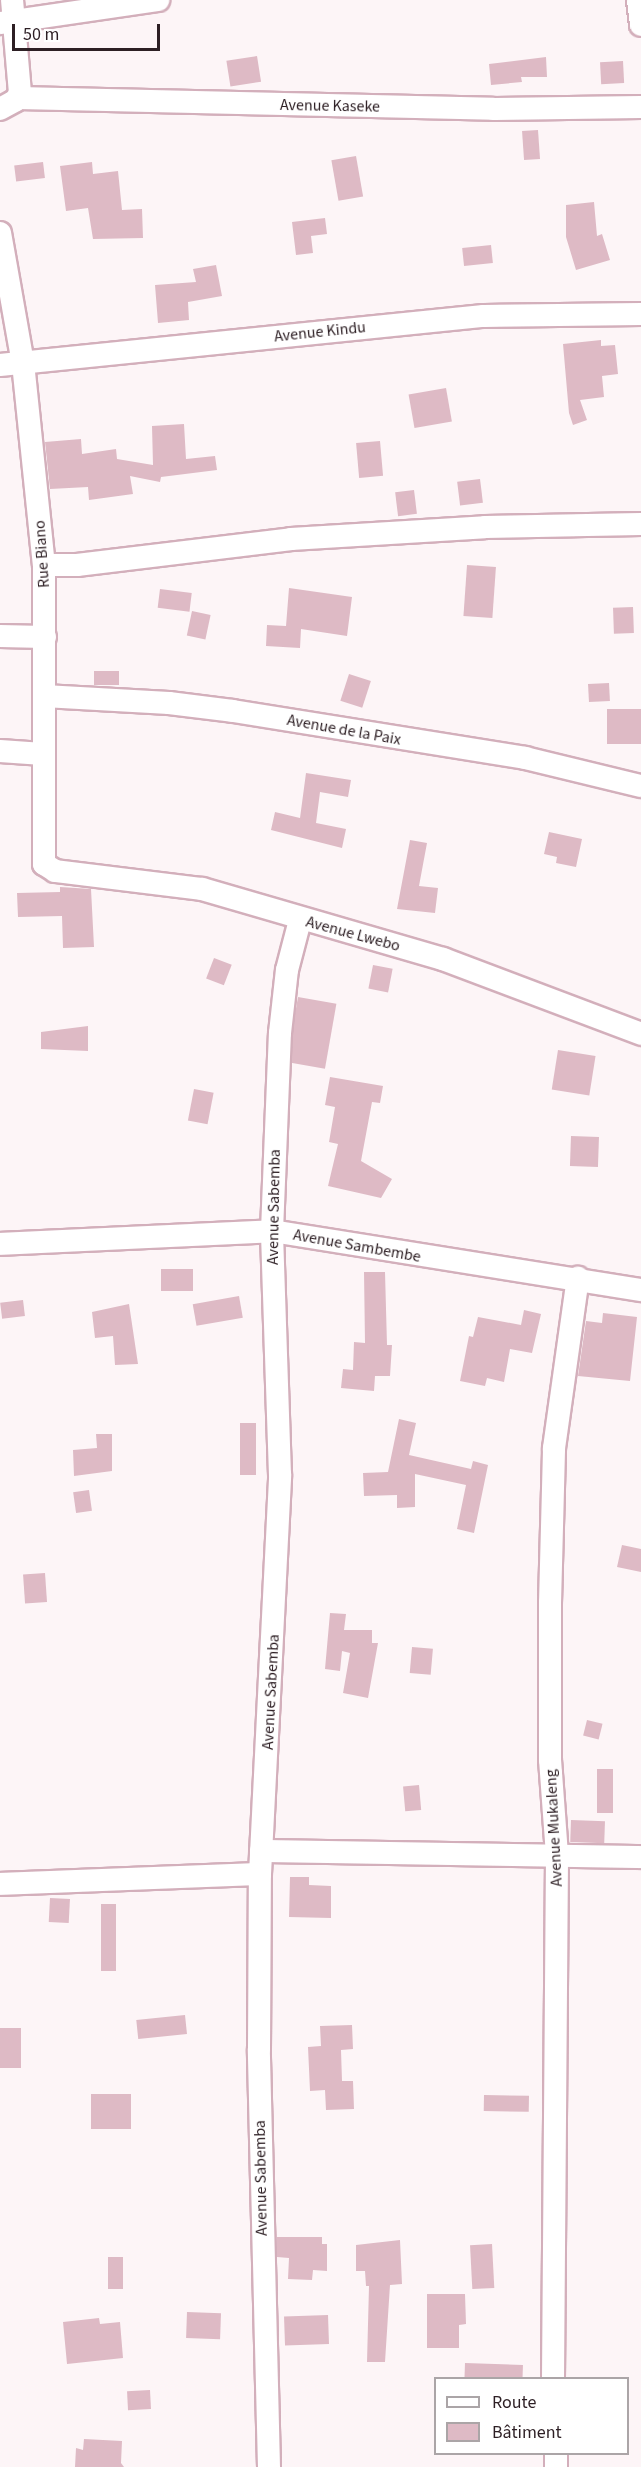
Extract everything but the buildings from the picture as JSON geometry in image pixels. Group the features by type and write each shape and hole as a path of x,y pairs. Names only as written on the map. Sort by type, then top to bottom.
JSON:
{"street":[{"path":"9,103 8,15 158,0"},
{"path":"638,0 641,25"},
{"name":"Avenue Kaseke","path":"9,103 482,109 641,107"},
{"name":"Rue Biano","path":"0,233 23,363 44,565 44,754 41,855 44,864 55,872"},
{"name":"Avenue Kindu","path":"0,365 484,316 641,314"},
{"path":"44,565 77,565 291,539 485,526 641,524"},
{"path":"0,636 45,637"},
{"name":"Avenue de la Paix","path":"44,696 169,703 244,713 525,758 641,786"},
{"path":"0,752 44,754"},
{"name":"Avenue Lwebo","path":"55,872 182,884 300,920 443,959 641,1034"},
{"name":"Avenue Sabemba","path":"269,2467 259,2049 260,1874 280,1475 272,1231 280,1033 287,970 300,920"},
{"name":"Avenue Sambembe","path":"0,1244 272,1231 578,1278 641,1290"},
{"name":"Avenue Mukaleng","path":"554,2377 557,1855 550,1760 552,1491 561,1391 578,1278"},
{"path":"261,1851 641,1857"},
{"path":"0,1884 260,1874"}]}
